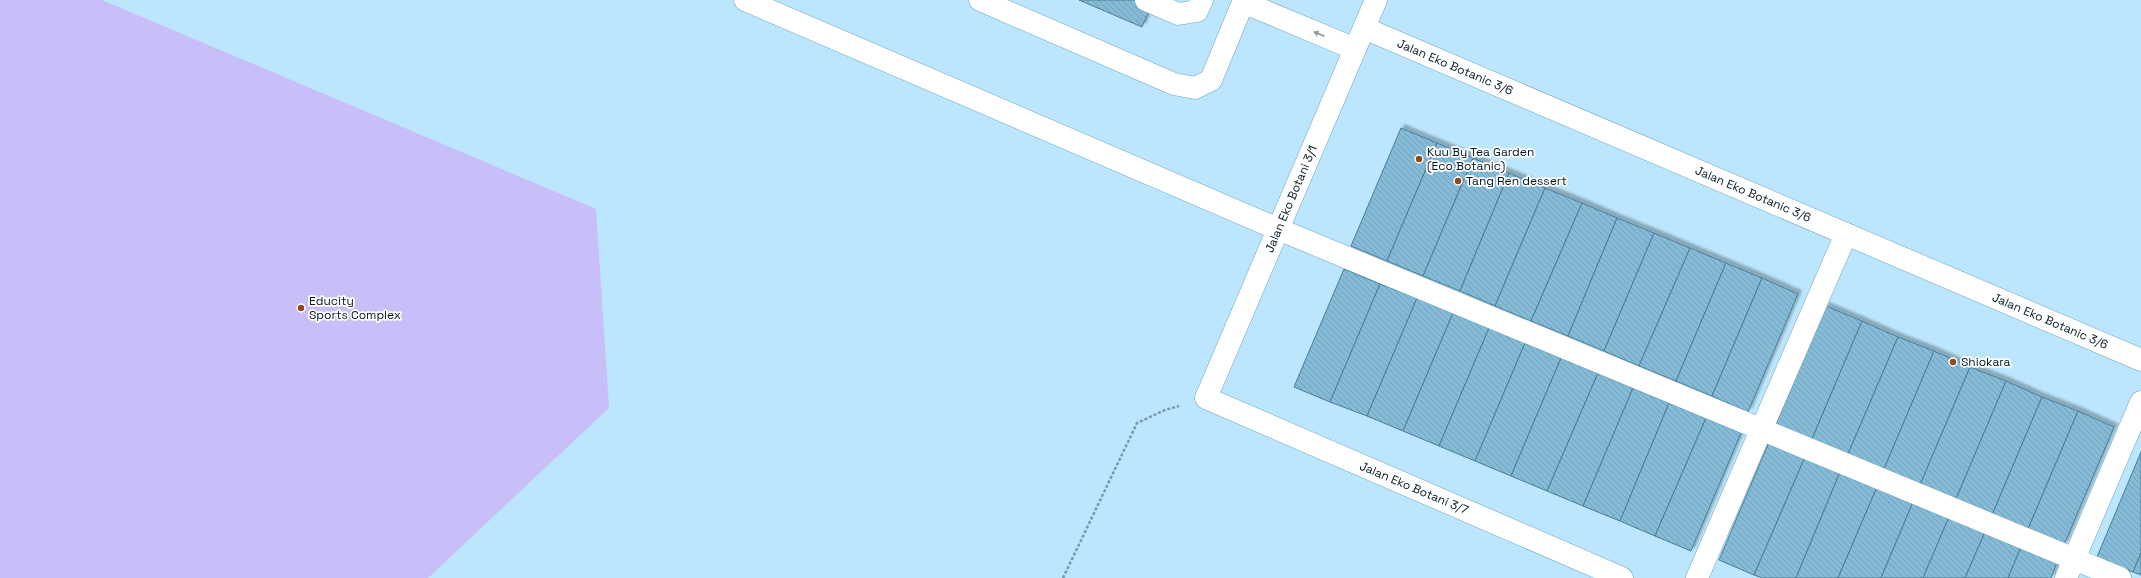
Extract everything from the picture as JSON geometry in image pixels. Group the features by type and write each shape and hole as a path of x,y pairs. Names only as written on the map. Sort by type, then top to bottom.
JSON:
{"street":[{"path":"745,0 1278,229 1761,429 2070,569 2120,578"},
{"path":"980,0 1174,84 1195,88 1210,80 1243,1 1355,49"},
{"path":"1146,0 1178,14 1197,12 1202,0"},
{"name":"Jalan Eko Botani 3/1","path":"1206,398 1376,0"},
{"name":"Jalan Eko Botanic 3/6","path":"1364,28 2141,360"},
{"path":"1697,578 1846,234"},
{"name":"Jalan Eko Botani 3/7","path":"1206,398 1622,578"},
{"path":"2070,569 2141,402"}],"path":[{"path":"1063,578 1137,423 1166,410 1206,398"}],"shaded area":[{"name":"Educity Sports Complex","path":"0,0 102,0 596,209 609,408 428,578 0,578"}],"building":[{"path":"1079,0 1154,0 1142,27"},
{"path":"1401,128 1437,143 1387,261 1351,246"},
{"path":"1437,143 1473,158 1423,276 1387,261"},
{"path":"1473,158 1509,173 1460,291 1423,276"},
{"path":"1509,173 1545,188 1495,306 1460,291"},
{"path":"1545,188 1582,203 1531,321 1495,306"},
{"path":"1582,203 1617,218 1568,336 1531,321"},
{"path":"1617,218 1654,233 1604,351 1568,336"},
{"path":"1654,233 1690,248 1639,366 1604,351"},
{"path":"1690,248 1726,263 1676,381 1639,366"},
{"path":"1726,263 1762,278 1712,396 1676,381"},
{"path":"1344,269 1380,284 1330,402 1294,387"},
{"path":"1762,278 1798,294 1748,412 1712,396"},
{"path":"1380,284 1417,298 1367,416 1330,402"},
{"path":"1417,298 1453,313 1403,431 1367,416"},
{"path":"1826,306 1862,321 1812,439 1776,424"},
{"path":"1453,313 1489,328 1439,446 1403,431"},
{"path":"1862,321 1898,337 1848,454 1812,439"},
{"path":"1489,328 1525,343 1475,461 1439,446"},
{"path":"1898,337 1934,351 1884,469 1848,454"},
{"path":"1525,343 1561,358 1511,476 1475,461"},
{"path":"1934,351 1970,367 1920,485 1884,469"},
{"path":"1561,358 1598,373 1547,491 1511,476"},
{"path":"1970,367 2006,381 1956,499 1920,485"},
{"path":"1598,373 1633,388 1583,506 1547,491"},
{"path":"2006,381 2042,397 1992,515 1956,499"},
{"path":"1633,388 1669,403 1620,521 1583,506"},
{"path":"2042,397 2078,411 2028,529 1992,515"},
{"path":"1669,403 1706,418 1655,536 1620,521"},
{"path":"2078,411 2114,427 2064,545 2028,529"},
{"path":"1706,418 1741,433 1691,551 1655,536"},
{"path":"1769,442 1805,457 1754,575 1719,560"},
{"path":"2141,452 2141,553 2133,572 2097,557"},
{"path":"1805,457 1840,472 1796,578 1762,578 1754,575"},
{"path":"1840,472 1877,487 1838,578 1796,578"},
{"path":"1877,487 1913,502 1881,578 1838,578"},
{"path":"1913,502 1949,517 1923,578 1881,578"},
{"path":"1949,517 1985,532 1965,578 1923,578"},
{"path":"1985,532 2021,547 2008,578 1965,578"},
{"path":"2021,547 2057,562 2051,578 2008,578"},
{"path":"2141,553 2141,575 2133,572"}],"place":[{"name":"Kuu By Tea Garden (Eco Botanic)","path":"1419,159"},
{"name":"Tang Ren dessert","path":"1458,181"},
{"name":"Educity Sports Complex","path":"301,308"},
{"name":"Shiokara","path":"1953,362"}]}
